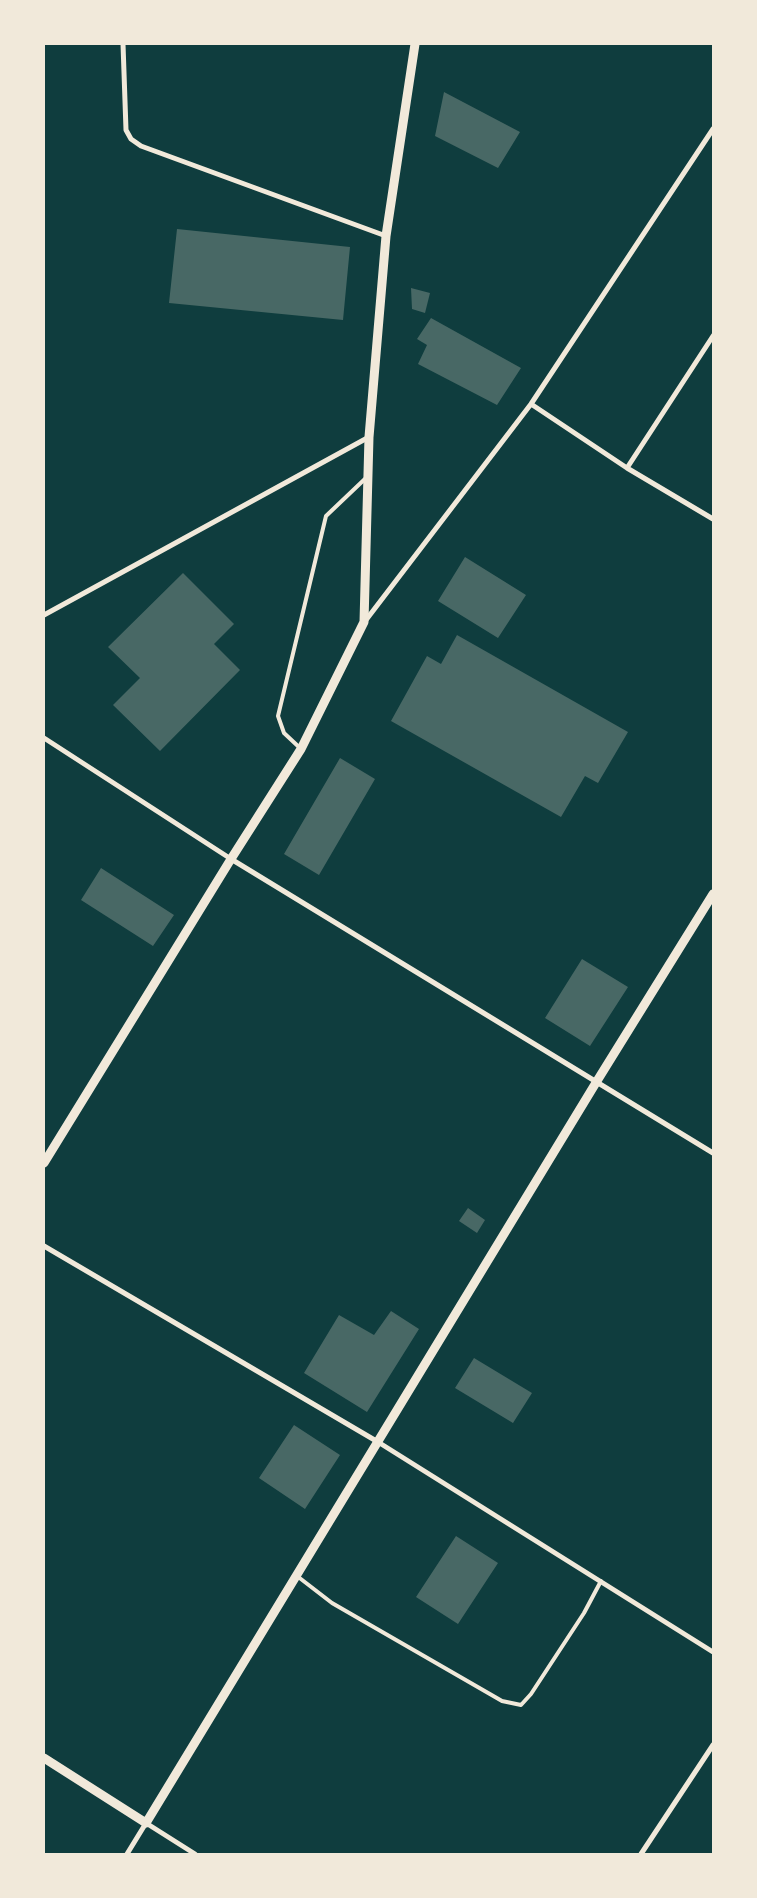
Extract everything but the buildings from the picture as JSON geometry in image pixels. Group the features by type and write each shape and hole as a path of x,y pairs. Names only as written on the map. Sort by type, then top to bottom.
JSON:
{"street":[{"path":"123,44 126,130 132,139 141,146 386,236"},
{"path":"364,622 369,436 386,236 415,44"},
{"path":"44,1162 301,749 364,622 531,404 713,129"},
{"path":"627,468 713,336"},
{"path":"531,404 627,468 713,519"},
{"path":"44,615 369,436"},
{"path":"46,739 231,859 713,1153"},
{"path":"127,1854 597,1081 713,894"},
{"path":"44,1246 378,1442 713,1652"},
{"path":"641,1854 713,1745"},
{"path":"44,1758 195,1854"}],"lane":[{"path":"301,749 284,733 278,716 326,516 367,477"},
{"path":"44,746 46,739"},
{"path":"297,1576 332,1603 502,1702 521,1704 542,1678 584,1612 601,1581"}]}
